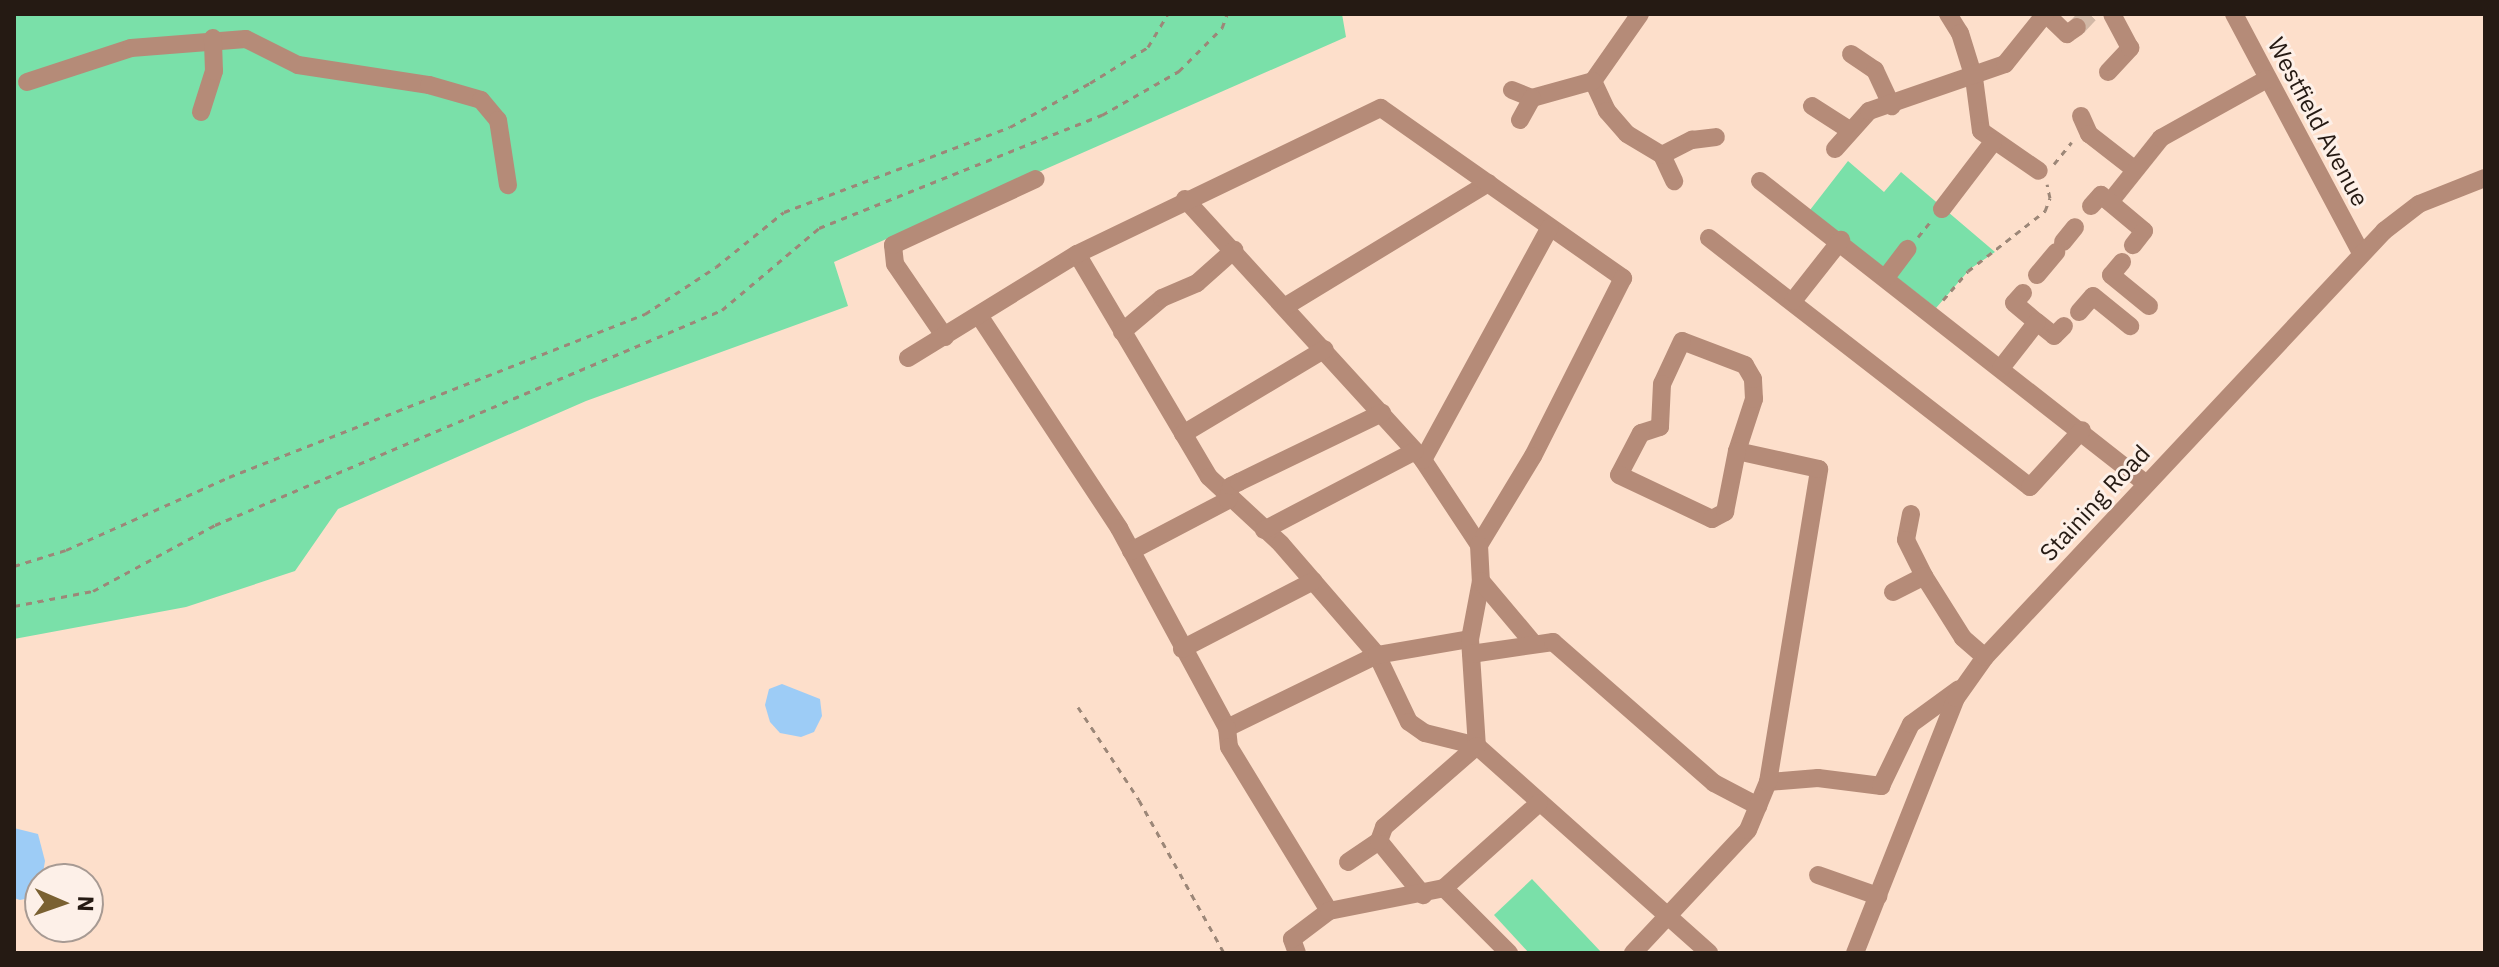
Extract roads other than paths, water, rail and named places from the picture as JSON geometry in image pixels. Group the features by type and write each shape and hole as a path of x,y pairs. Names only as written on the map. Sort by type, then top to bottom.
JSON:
{"street":[{"path":"1512,90 1532,98 1593,81 1640,14"},
{"path":"1948,14 1960,33 1974,78 1981,131 2039,171"},
{"path":"1835,149 1869,111 1974,78 2005,64 2046,14 2067,34 2077,27"},
{"path":"2108,72 2130,48 2112,14"},
{"name":"Westfield Avenue","path":"2234,14 2361,253"},
{"path":"201,112 214,71 213,38"},
{"path":"27,82 131,48 213,38 246,39 298,65 429,85 481,100 498,120 508,185"},
{"path":"1851,54 1875,70 1892,106"},
{"path":"337,73 354,95"},
{"path":"2133,245 2144,231 2100,204 2179,125 2267,79"},
{"path":"1593,81 1607,111 1627,134 1662,155 1674,181"},
{"path":"1520,120 1532,98"},
{"path":"1812,106 1851,131"},
{"path":"908,358 980,317 1077,254 1185,199 1381,108 1623,278 1533,456 1479,545"},
{"path":"2081,116 2089,134 2134,169"},
{"path":"1662,155 1692,140 1716,137"},
{"path":"1942,209 1993,142"},
{"name":"Staining Road","path":"1855,953 1963,687 1985,657 2361,253 2404,213 2485,178"},
{"path":"945,337 895,264 893,245 1036,179"},
{"path":"1760,181 1933,312 2145,483"},
{"path":"1286,306 1488,183"},
{"path":"1185,199 1286,306 1419,456 1479,545 1481,581 1470,647 1477,746"},
{"path":"1264,530 1419,456 1550,227"},
{"path":"2037,275 2075,227"},
{"path":"1709,238 1793,301 2025,493 2082,430"},
{"path":"1793,301 1841,240"},
{"path":"1887,276 1907,249"},
{"path":"1122,332 1162,298 1197,283 1234,250"},
{"path":"1077,254 1183,434 1228,500 1264,530 1377,655 1409,722 1425,733 1477,746 1709,953"},
{"path":"2122,262 2111,275 2149,306"},
{"path":"2023,293 2014,303 2054,336 2064,326"},
{"path":"2079,312 2093,296 2130,326"},
{"path":"980,317 1131,551 1227,728 1229,747 1329,911"},
{"path":"2001,368 2037,322"},
{"path":"1682,341 1745,365 1753,379 1754,399 1737,451 1725,512 1712,519 1619,475 1641,433 1660,427 1662,384 1682,341"},
{"path":"1183,434 1325,349"},
{"path":"1228,500 1231,486 1382,413"},
{"path":"1633,953 1748,830 1768,782 1819,469 1737,451"},
{"path":"1131,551 1228,500"},
{"path":"1911,514 1906,540 1924,576 1963,638 1985,657"},
{"path":"1893,592 1924,576"},
{"path":"1182,649 1313,581"},
{"path":"1481,581 1534,644"},
{"path":"1227,728 1377,655 1553,642 1714,783 1758,806"},
{"path":"1768,782 1818,778 1881,786 1911,724 1963,687"},
{"path":"1348,862 1379,841 1384,827 1477,746"},
{"path":"1297,953 1292,939 1329,911 1423,895 1444,888 1539,803"},
{"path":"1379,841 1423,895"},
{"path":"1818,875 1878,896"},
{"path":"1444,888 1509,953"}],"water":[{"path":"782,684 820,699 822,716 814,732 801,737 780,733 770,722 765,705 769,689"},
{"path":"14,828 38,834 45,861 24,863 24,899 14,898"}],"tunnel":[{"path":"2077,27 2089,14"}]}
